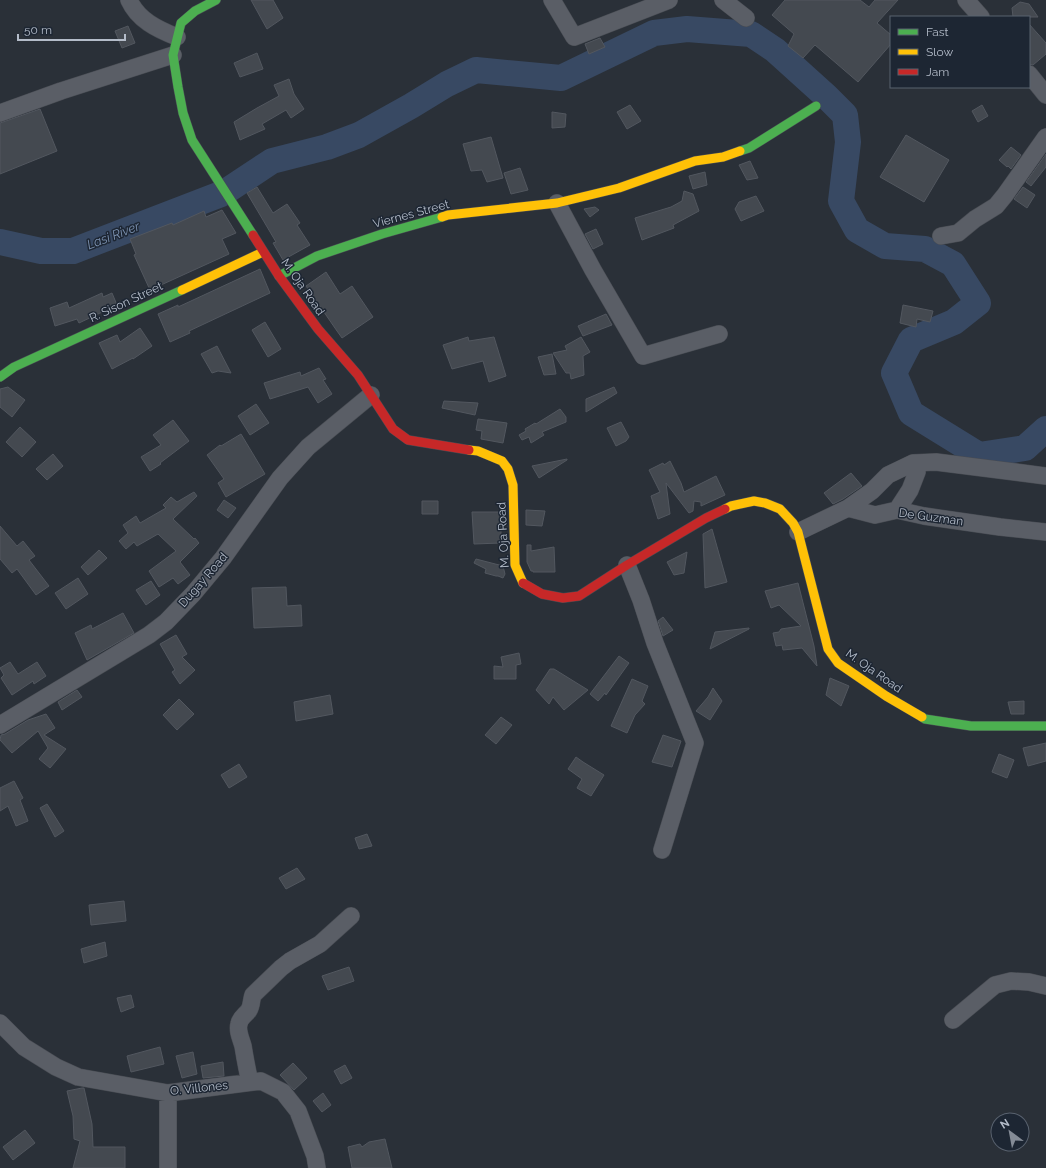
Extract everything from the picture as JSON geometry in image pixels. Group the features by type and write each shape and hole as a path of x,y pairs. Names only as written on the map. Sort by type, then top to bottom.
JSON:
{"street":[{"path":"129,0 132,7 146,22 159,30 176,36"},
{"name":"M. Oja Road","path":"216,0 194,11 181,23 176,36 173,55 183,113 192,140 279,276 318,329 358,376 393,429 408,440 478,451 502,461 508,469 513,485 515,565 523,584 542,594 563,598 579,596 626,565 706,518 731,506 754,501 765,503 780,509 793,523 798,532 828,649 838,663 886,696 926,719 971,726 1046,726"},
{"path":"554,1 574,37 669,0"},
{"path":"723,0 746,18"},
{"path":"966,0 980,16"},
{"path":"0,113 61,91 173,55"},
{"path":"1030,75 1046,96"},
{"name":"Viernes Street","path":"279,276 317,256 382,234 448,215 557,203 619,188 695,160 724,157 749,148 816,106"},
{"path":"941,236 958,233 975,219 996,206 1046,137"},
{"path":"557,203 593,270 643,356 719,334"},
{"name":"R. Sison Street","path":"0,377 14,367 263,252"},
{"name":"Dugay Road","path":"0,725 149,635 166,622 193,594 224,558 280,478 308,447 371,395"},
{"path":"798,532 848,508 872,491 888,475 913,463 936,462 1046,476"},
{"path":"897,510 910,490 917,472 913,463"},
{"name":"De Guzman","path":"848,508 875,515 897,510 924,516 1046,532"},
{"path":"626,565 641,600 655,643 695,743 662,850"},
{"path":"250,1082 238,1029 242,1017 251,1007 253,995 281,968 320,944 351,916"},
{"path":"953,1020 995,985 1011,981 1029,982 1046,986"},
{"name":"O. Villones","path":"0,1023 24,1047 56,1067 78,1078 168,1092 261,1081 283,1092 298,1111 315,1156 317,1168"},
{"path":"168,1092 168,1168"}],"building":[{"path":"251,0 273,0 283,18 267,29"},
{"path":"785,0 860,0 869,7 875,0 898,0 877,23 890,34 890,45 858,82 815,45 803,58 788,46 794,34 772,15"},
{"path":"1020,2 1029,4 1038,17 1013,16 1012,8"},
{"path":"1030,25 1046,43 1046,54 1033,65 1030,64"},
{"path":"128,26 135,43 122,48 115,31"},
{"path":"600,38 605,47 589,54 585,44"},
{"path":"257,53 263,69 240,77 234,63"},
{"path":"289,79 294,94 304,109 291,118 286,110 262,124 265,129 240,140 234,122 279,96 274,85"},
{"path":"630,105 641,121 627,129 617,112"},
{"path":"982,105 988,116 978,122 972,111"},
{"path":"40,109 57,151 0,174 0,123"},
{"path":"552,112 566,114 565,127 552,128"},
{"path":"906,135 949,160 924,202 880,177"},
{"path":"491,137 503,178 487,182 482,170 471,171 463,144"},
{"path":"1011,147 1021,155 1011,169 999,160"},
{"path":"1046,154 1046,167 1031,186 1026,182"},
{"path":"750,161 758,178 747,180 739,165"},
{"path":"520,168 528,190 511,194 504,173"},
{"path":"705,172 707,185 693,189 689,176"},
{"path":"257,187 273,213 287,204 300,223 297,225 310,245 283,260 273,243 276,242 247,193"},
{"path":"1023,187 1035,195 1027,208 1014,199"},
{"path":"684,191 693,194 699,211 673,225 674,228 642,240 635,218 671,207 682,201"},
{"path":"756,196 764,211 741,221 735,209 739,202"},
{"path":"595,207 599,210 590,217 584,209"},
{"path":"222,210 236,233 222,239 229,254 150,290 134,255 136,254 130,239 172,223 173,225 204,211 206,217"},
{"path":"596,229 603,244 593,249 585,234"},
{"path":"260,269 270,293 189,331 190,333 170,342 158,314 178,305 178,307"},
{"path":"326,272 340,294 352,286 373,317 342,338 306,286"},
{"path":"102,293 103,297 112,293 117,305 79,323 77,319 55,326 50,308 67,302 69,308"},
{"path":"903,305 933,311 930,322 917,319 916,327 900,323"},
{"path":"606,314 612,325 583,336 578,326"},
{"path":"265,322 281,349 268,357 252,330"},
{"path":"140,328 152,346 133,359 112,369 99,343 117,335 120,342"},
{"path":"468,337 469,341 494,337 506,376 489,382 483,361 452,369 443,345"},
{"path":"581,337 590,352 583,356 584,375 571,379 570,373 566,373 553,353 567,350 565,346"},
{"path":"217,346 231,373 218,371 212,373 201,354"},
{"path":"552,354 556,374 544,375 538,357"},
{"path":"319,368 326,379 323,380 332,394 318,403 308,387 270,399 264,383 300,372 301,376"},
{"path":"8,387 25,400 12,417 0,407 0,389"},
{"path":"614,387 617,393 586,412 586,399"},
{"path":"444,401 478,403 475,415 442,408"},
{"path":"256,404 269,423 250,435 238,416"},
{"path":"560,409 566,417 566,422 542,432 544,435 531,443 529,437 522,440 519,435 526,431 525,429"},
{"path":"478,419 507,423 503,443 481,439 482,431 476,430"},
{"path":"173,420 189,441 150,471 141,457 161,445 153,435"},
{"path":"621,422 629,437 626,441 616,446 607,428"},
{"path":"20,427 36,442 22,457 6,442"},
{"path":"241,434 265,474 226,497 218,483 224,479 207,455 220,445 221,446"},
{"path":"53,454 63,466 47,480 36,469"},
{"path":"567,459 539,478 532,466"},
{"path":"670,461 684,492 716,476 725,495 701,506 701,502 694,501 693,511 689,513 666,483 670,514 658,519 651,496 660,492 649,470 663,463 664,465"},
{"path":"851,473 862,486 833,504 824,493"},
{"path":"194,492 197,496 173,519 199,543 180,562 190,575 178,584 173,578 159,587 149,571 176,551 158,534 137,546 134,542 126,549 119,541 128,533 123,525 136,516 140,523 166,508 163,505 171,497 177,502"},
{"path":"224,500 236,508 228,518 217,510"},
{"path":"422,501 438,501 438,514 422,514"},
{"path":"526,510 545,511 542,526 526,525"},
{"path":"472,512 501,512 501,543 474,544"},
{"path":"0,526 17,546 23,541 35,556 29,560 49,586 36,595 17,569 12,573 0,559"},
{"path":"712,529 727,582 705,588 703,534"},
{"path":"527,545 531,545 531,551 554,547 555,572 531,571 527,562"},
{"path":"99,550 107,558 88,575 81,567"},
{"path":"687,552 684,573 674,575 667,562"},
{"path":"476,559 503,566 505,574 503,578 485,573 486,569 474,563"},
{"path":"78,578 88,594 66,609 55,593"},
{"path":"151,581 160,595 146,605 136,590"},
{"path":"798,583 814,646 817,666 802,648 783,650 782,645 776,646 773,633 779,632 781,629 801,626 779,605 771,608 765,591"},
{"path":"286,587 287,606 301,605 302,626 254,628 252,588"},
{"path":"123,613 134,633 87,660 75,633 91,625 92,629"},
{"path":"663,617 673,630 663,636 658,621"},
{"path":"749,629 710,649 715,632"},
{"path":"176,635 187,654 182,657 195,670 180,684 172,672 175,670 160,644"},
{"path":"519,653 521,664 516,665 516,679 494,679 494,666 503,667 501,657"},
{"path":"619,656 629,663 606,695 605,693 598,701 590,694"},
{"path":"10,662 18,674 37,662 46,676 34,684 33,681 12,695 1,678 4,675 0,668"},
{"path":"550,669 554,669 588,690 564,710 553,697 549,704 536,690"},
{"path":"830,678 849,686 841,706 826,695"},
{"path":"632,679 648,686 642,701 645,704 635,715 627,733 611,726"},
{"path":"713,688 722,701 710,720 696,711 708,697"},
{"path":"77,690 82,697 62,710 58,702"},
{"path":"330,695 333,714 296,721 294,702"},
{"path":"179,699 194,714 177,730 163,715"},
{"path":"1024,701 1024,714 1011,714 1008,702"},
{"path":"46,714 55,728 44,735 66,749 50,768 39,759 48,748 38,731 12,753 0,740 1,735 28,720"},
{"path":"501,717 512,725 496,744 485,735"},
{"path":"663,735 681,741 672,767 652,762"},
{"path":"1046,743 1046,761 1028,766 1023,748"},
{"path":"999,754 1014,760 1007,778 992,772"},
{"path":"576,757 604,775 591,796 577,788 582,779 568,769"},
{"path":"239,764 247,777 229,788 221,775"},
{"path":"14,781 23,798 20,800 28,821 16,826 8,806 0,811 0,788"},
{"path":"47,804 64,831 55,837 40,808"},
{"path":"367,834 372,846 359,849 355,838"},
{"path":"297,868 305,879 286,889 279,878"},
{"path":"124,901 126,921 91,925 89,905"},
{"path":"105,942 107,956 84,963 81,949"},
{"path":"349,967 354,981 328,990 322,976"},
{"path":"131,995 134,1007 121,1012 117,998"},
{"path":"160,1047 164,1064 131,1072 127,1056"},
{"path":"193,1052 197,1074 182,1078 176,1056"},
{"path":"223,1062 224,1076 203,1078 201,1066"},
{"path":"293,1063 307,1078 294,1090 280,1075"},
{"path":"345,1065 352,1078 341,1084 334,1071"},
{"path":"84,1088 92,1124 93,1147 125,1147 125,1168 73,1168 80,1141 74,1139 73,1116 67,1091"},
{"path":"323,1093 331,1105 322,1112 313,1101"},
{"path":"25,1130 35,1143 13,1160 3,1147"},
{"path":"385,1139 392,1168 352,1168 348,1147 360,1144 362,1147 369,1142"}],"waterway":[{"path":"228,190 272,161 327,147 359,135 447,84 476,70 561,78 654,33 687,29 751,34 775,50 845,115 848,142 841,201 857,230 885,246 925,249 953,264 978,303 954,322 911,340 894,373 911,413 979,455 1025,448 1046,429"},
{"name":"Lasi River","path":"0,242 41,251 73,251 221,194"}],"traffic: fast":[{"path":"216,0 195,11 181,23 173,55 178,87 183,113 192,140 253,235"},
{"path":"740,151 749,148 816,106"},
{"path":"279,276 317,256 382,234 442,217"},
{"path":"0,377 14,367 182,290"},
{"path":"922,717 925,719 971,726 1046,726"}],"traffic: slow":[{"path":"442,217 448,215 557,203 619,188 695,161 723,157 740,151"},
{"path":"182,290 263,252"},
{"path":"469,450 478,451 502,461 508,469 513,485 515,565 523,583"},
{"path":"725,509 731,506 754,501 765,503 780,509 793,523 798,532 828,649 838,663 886,696 922,717"}],"traffic: jam":[{"path":"253,235 279,276 318,329 358,375 393,429 408,440 469,450"},
{"path":"523,583 542,594 563,598 579,596 627,565 706,518 725,509"}]}
